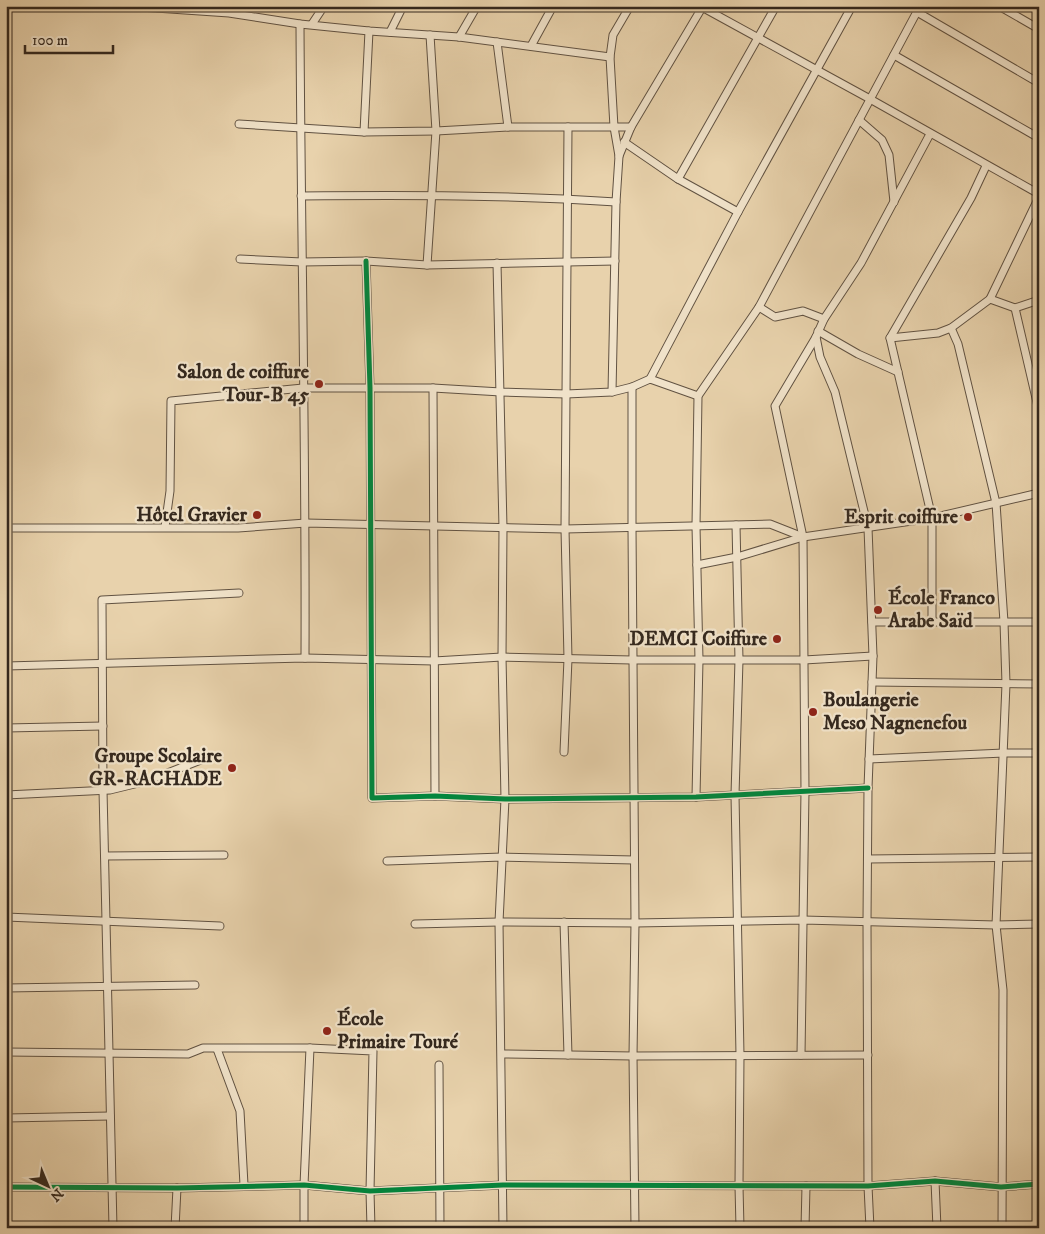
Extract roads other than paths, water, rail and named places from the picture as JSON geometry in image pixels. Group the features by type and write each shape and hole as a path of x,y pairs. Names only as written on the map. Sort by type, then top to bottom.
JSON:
{"street":[{"path":"126,6 228,10 300,24 459,37 610,57"},
{"path":"312,24 324,6"},
{"path":"390,32 403,6"},
{"path":"459,37 477,6"},
{"path":"531,46 553,6"},
{"path":"612,392 616,202 619,156 614,127 610,57 613,35 630,6"},
{"path":"678,179 776,6"},
{"path":"165,527 170,491 171,401 303,388 433,388 566,394 612,392 632,387 650,378 738,212 852,6"},
{"path":"999,6 1039,29"},
{"path":"619,156 631,127 702,7 870,99 1039,196 990,299 951,328 938,333 890,338"},
{"path":"696,797 699,660 696,526 698,396 759,307 918,9 1039,83"},
{"path":"300,24 306,523 305,658"},
{"path":"364,132 368,31"},
{"path":"427,265 430,194 436,131 430,36"},
{"path":"497,42 508,127"},
{"path":"894,55 1039,138"},
{"path":"859,120 882,140 886,147 889,155 894,203"},
{"path":"239,124 364,132 508,127 631,127"},
{"path":"564,752 568,659 565,529 568,127"},
{"path":"801,1055 805,791 802,537 775,406 824,319 861,263 930,134"},
{"path":"624,142 678,179 738,212"},
{"path":"932,622 932,518 890,338 971,198 986,166"},
{"path":"301,196 430,194 616,202"},
{"path":"240,259 427,265 615,261"},
{"path":"366,262 370,388 372,798 435,796 505,799 696,797 868,788"},
{"path":"497,264 501,392 502,657 505,799 500,922 503,1228"},
{"path":"990,299 1016,308 1039,300"},
{"path":"759,307 775,317 803,311 824,319"},
{"path":"1016,308 1039,411"},
{"path":"951,328 958,344 996,503 1004,622 1006,684 996,924 1003,990 1002,1228"},
{"path":"817,334 898,372"},
{"path":"817,334 820,357 835,392 868,528 873,656 868,788 867,922 868,1186 870,1228"},
{"path":"650,378 698,396"},
{"path":"632,387 632,660 635,923 632,1056 635,1228"},
{"path":"433,388 435,796"},
{"path":"697,565 737,557 802,537 932,518 1039,493"},
{"path":"6,528 238,528 306,523 565,529 770,524 802,537"},
{"path":"736,525 739,660 735,795 740,1056 740,1228"},
{"path":"113,1228 103,790 102,600 239,593"},
{"path":"872,622 1039,622"},
{"path":"6,666 305,658 434,661 502,657 632,660 804,660 873,656"},
{"path":"872,682 1039,684"},
{"path":"6,728 103,726"},
{"path":"869,759 1039,753"},
{"path":"6,796 103,790 148,781 211,756"},
{"path":"105,856 224,855"},
{"path":"387,861 502,857 634,860"},
{"path":"868,859 1039,857"},
{"path":"6,917 220,926"},
{"path":"415,924 803,920 1039,924"},
{"path":"564,922 568,1055"},
{"path":"6,988 195,985"},
{"path":"6,1052 188,1054 203,1048 310,1048 373,1052 371,1228"},
{"path":"304,1228 310,1048"},
{"path":"217,1049 240,1112 244,1185"},
{"path":"502,1054 632,1056 868,1055"},
{"path":"439,1066 440,1228"},
{"path":"6,1118 110,1116"},
{"path":"935,1181 936,1228"},
{"path":"6,1187 112,1186 177,1188 304,1185 370,1191 504,1185 868,1186 935,1181 1001,1188 1039,1184"},
{"path":"805,1228 806,1186"},
{"path":"174,1228 177,1188"}],"place":[{"name":"Salon de coiffure Tour-B 45","path":"319,384"},
{"name":"Hôtel Gravier","path":"257,515"},
{"name":"Esprit coiffure","path":"968,517"},
{"name":"École Franco Arabe Saïd","path":"878,610"},
{"name":"DEMCI Coiffure","path":"777,639"},
{"name":"Boulangerie Meso Nagnenefou","path":"813,712"},
{"name":"Groupe Scolaire GR-RACHADE","path":"232,768"},
{"name":"École Primaire Touré","path":"327,1031"}]}
